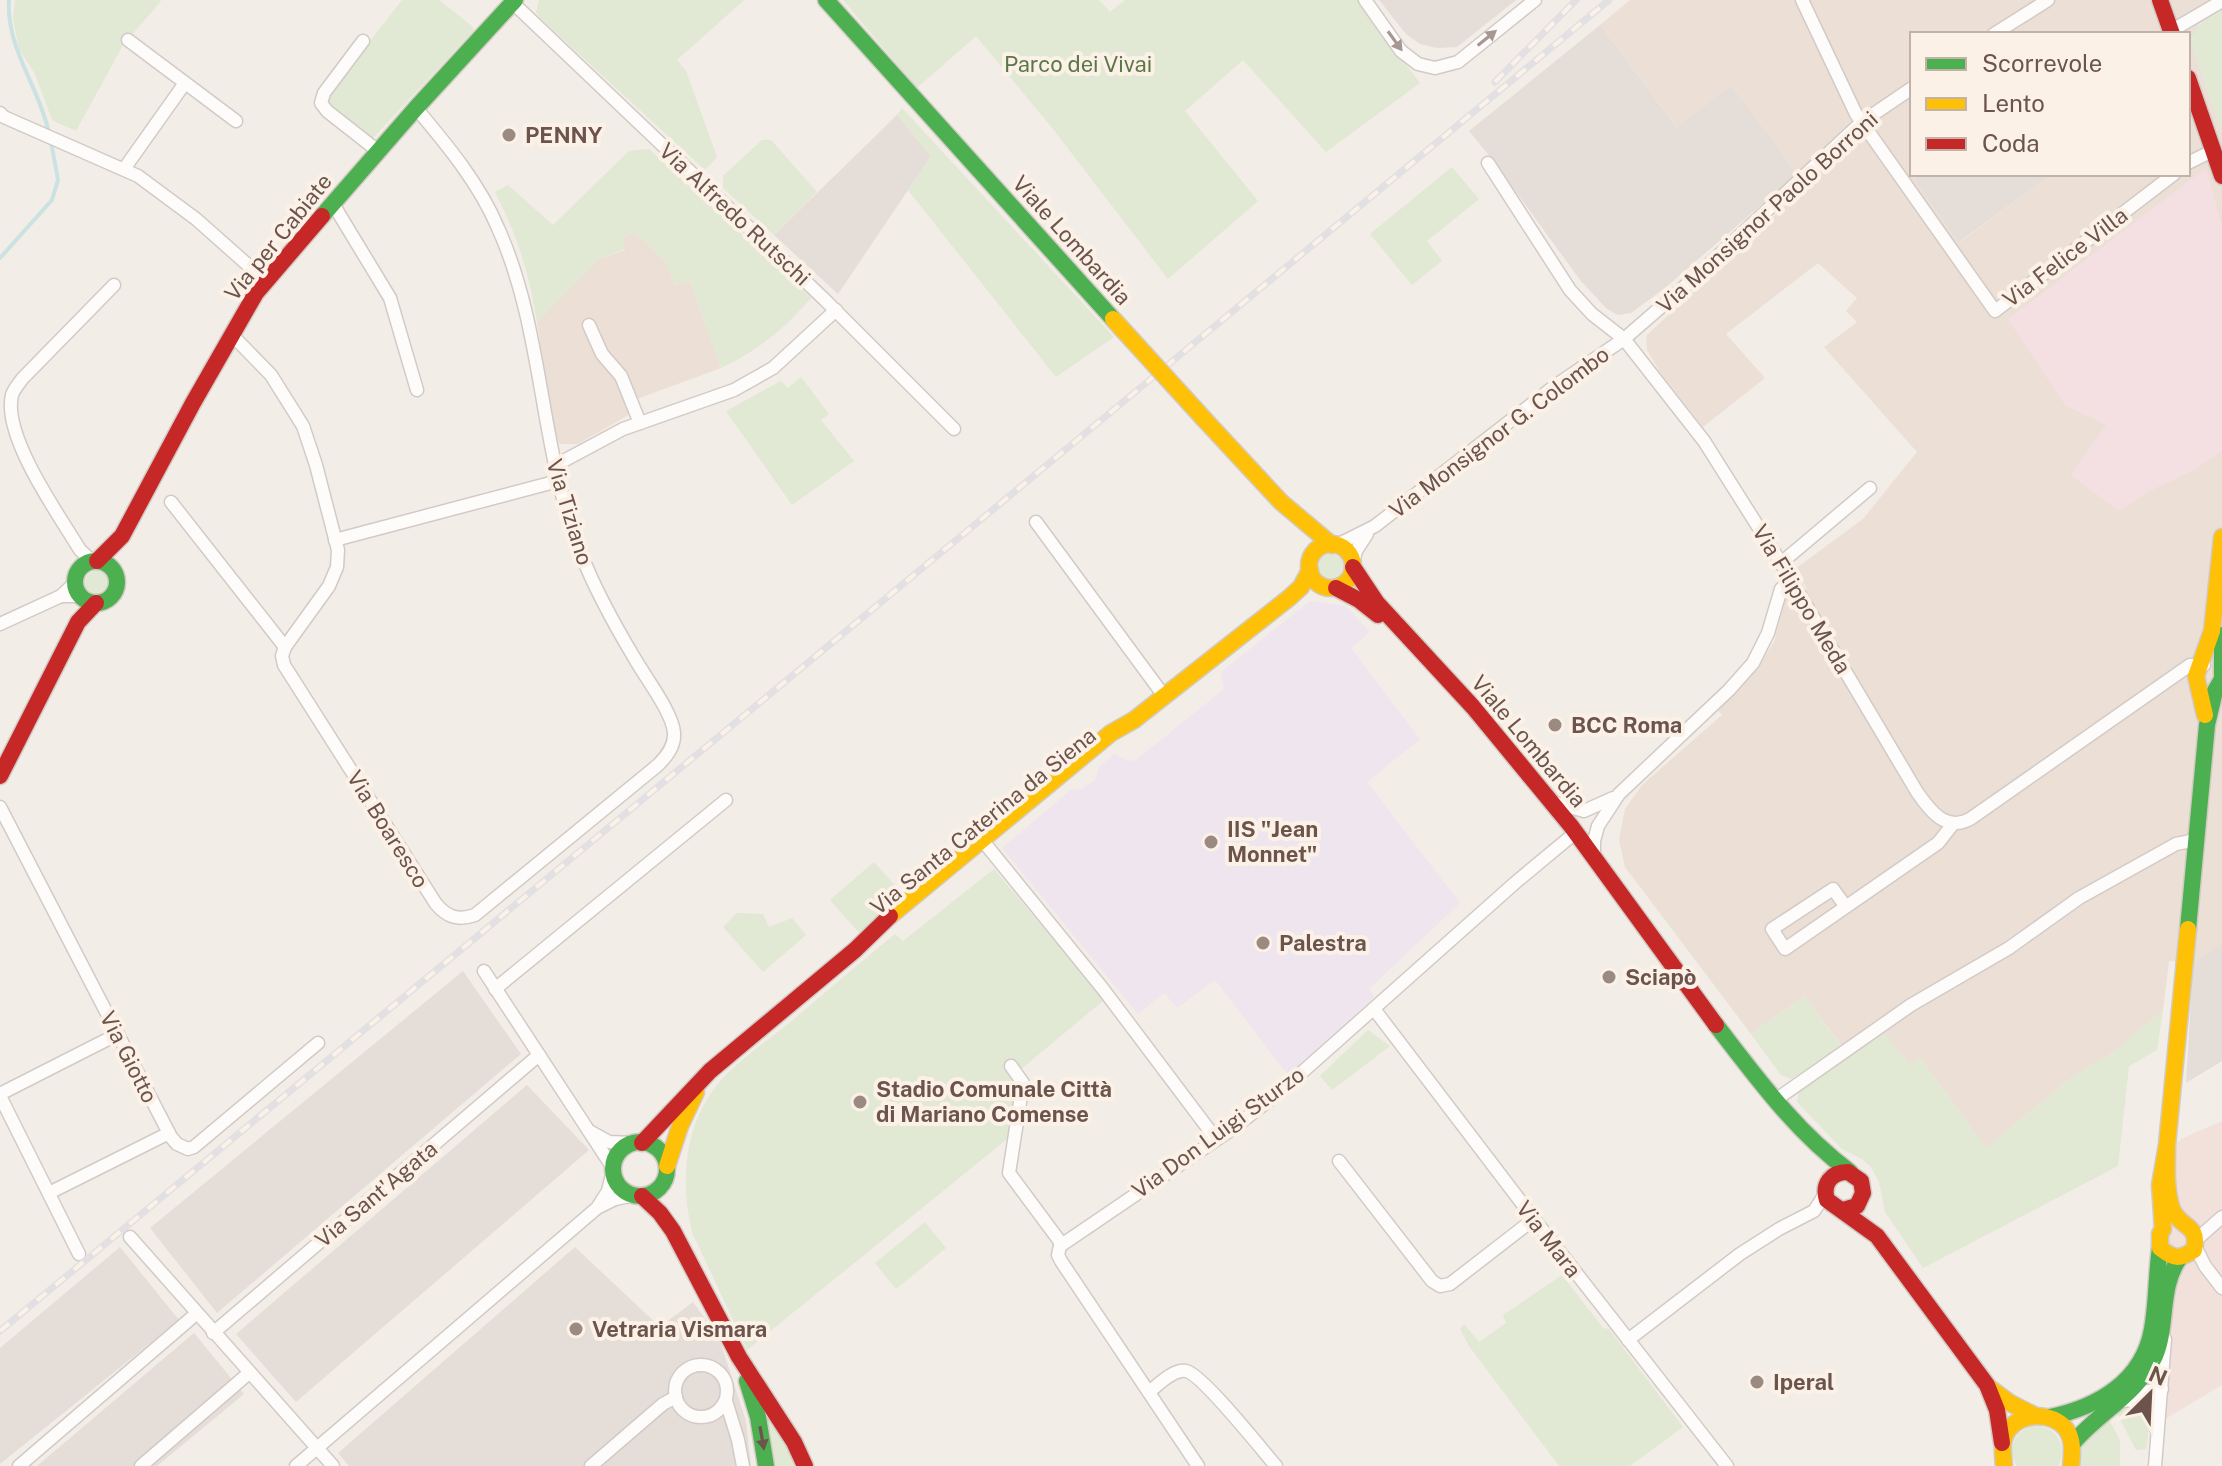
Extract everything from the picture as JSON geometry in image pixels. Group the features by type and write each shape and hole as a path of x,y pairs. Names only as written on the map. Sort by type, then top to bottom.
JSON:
{"street":[{"name":"Viale Lombardia","path":"826,0 1204,419 1288,508 1334,545"},
{"path":"1365,0 1401,51 1418,64 1435,68 1458,62 1535,0"},
{"path":"1802,0 1862,122"},
{"path":"1997,32 2048,0"},
{"path":"2160,0 2172,32"},
{"name":"Via per Cabiate","path":"122,536 113,570 117,579 115,591 108,600 86,578 122,536 250,301 378,151 514,1"},
{"name":"Via Alfredo Rutschi","path":"514,1 836,310 954,429"},
{"path":"2174,32 2222,1"},
{"path":"128,40 236,121"},
{"path":"363,41 324,93 321,103 378,151"},
{"path":"124,169 185,83"},
{"path":"2190,84 2222,176"},
{"name":"Via Monsignor Paolo Borroni","path":"1624,339 1862,122 1910,89"},
{"name":"Via Tiziano","path":"416,108 468,174 503,239 525,312 566,513 591,577 667,714 674,736 672,747 661,762 537,866"},
{"path":"1,119 57,139 148,183 196,219 266,281"},
{"name":"Via Felice Villa","path":"1862,122 1995,311 2171,176"},
{"path":"2190,162 2214,150"},
{"name":"Via Filippo Meda","path":"1488,163 1570,290 1592,314 1624,339 1698,433 1791,579 1917,792 1935,814 1953,824"},
{"path":"333,204 390,298 417,390"},
{"path":"0,776 78,622 86,578 20,446 12,399 22,379 114,285"},
{"path":"554,466 640,423 693,406 747,383 773,368 836,310"},
{"path":"589,325 602,354 621,376 640,423"},
{"path":"231,334 265,367 299,420 310,445 335,540 338,561 332,581 285,647"},
{"name":"Via Monsignor G. Colombo","path":"1353,565 1360,544 1375,526 1555,386 1624,339"},
{"path":"335,540 558,481"},
{"path":"1781,563 1870,488"},
{"name":"Via Boaresco","path":"171,502 285,647 282,656 286,667 444,912 456,918 475,915 537,866"},
{"name":"Viale Lombardia","path":"1288,508 1307,538 1311,564"},
{"path":"1036,522 1164,696"},
{"name":"Via Monsignor G. Colombo","path":"1334,545 1375,526"},
{"path":"2163,1229 2160,1185 2167,1145 2222,537"},
{"path":"1334,545 1347,551 1353,565 1350,578 1329,587 1312,576 1311,564 1321,547 1334,545"},
{"name":"Via Santa Caterina da Siena","path":"638,1143 710,1071 855,950 877,926 1111,733 1134,720 1289,598 1301,587 1311,564"},
{"name":"Viale Lombardia","path":"1353,565 1368,592 1450,681 1553,802 1594,854 1661,952"},
{"path":"0,624 61,596 86,578 113,570"},
{"path":"1594,854 1598,826 1619,794 1746,672 1764,642 1781,589 1791,579"},
{"name":"Viale Lombardia","path":"1329,587 1372,610 1414,653 1661,952 1805,1138"},
{"name":"Via Santa Caterina da Siena","path":"1289,598 1329,587"},
{"path":"2211,681 2222,635"},
{"path":"1846,907 1833,889 1772,929 1785,949 1846,907 1938,843 1953,824 1965,822 1981,812 2193,664 2211,681"},
{"path":"2173,678 2211,681"},
{"name":"Via Santa Caterina da Siena","path":"855,950 877,937 1116,741 1134,720"},
{"path":"1553,802 1568,809 1584,811 1619,794"},
{"path":"495,989 726,800"},
{"name":"Via Giotto","path":"0,807 169,1133"},
{"name":"Via Don Luigi Sturzo","path":"1061,1243 1216,1139 1281,1091 1569,838"},
{"path":"1774,1101 1911,1005 2003,952 2079,898 2176,844 2196,840"},
{"path":"987,846 1103,989 1216,1139"},
{"path":"484,971 613,1169 620,1186 660,1213 673,1231 739,1357 794,1442 805,1466"},
{"name":"Via Mara","path":"1374,1009 1727,1466"},
{"path":"79,1254 0,1095 118,1034"},
{"path":"49,1193 169,1133 181,1147 194,1147 318,1043"},
{"name":"Via Sant'Agata","path":"213,1333 539,1055"},
{"path":"1011,1066 1023,1083 1009,1173 1061,1243 1059,1258 1198,1466"},
{"name":"Via Santa Caterina da Siena","path":"667,1169 686,1111 710,1071"},
{"path":"588,1130 609,1142 638,1143 657,1148 667,1169 666,1196 673,1231"},
{"path":"1805,1138 1860,1179 1877,1236 1987,1385 1997,1410 2001,1458"},
{"path":"1805,1138 1820,1161 1829,1203 1877,1236"},
{"path":"597,1208 608,1191 619,1152 638,1143"},
{"path":"2167,1145 2169,1200 2188,1241"},
{"path":"1339,1161 1432,1281 1440,1286 1450,1284 1534,1219"},
{"path":"296,1466 597,1208 615,1199 638,1196 659,1188 667,1169"},
{"path":"1803,1218 1820,1204 1826,1188 1837,1173 1850,1172"},
{"path":"1628,1340 1740,1254 1779,1229 1803,1218 1857,1206 1863,1197"},
{"path":"2160,1248 2168,1256 2217,1221"},
{"path":"2001,1458 2014,1424 2076,1411 2100,1400 2121,1385 2135,1368 2152,1333 2160,1234 2172,1222 2222,1288"},
{"path":"130,1237 333,1466"},
{"path":"2155,1466 2168,1276 2188,1241"},
{"path":"19,1466 196,1314"},
{"path":"2073,1443 2088,1424 2126,1397 2150,1366 2163,1328"},
{"path":"739,1357 758,1417 766,1466"},
{"path":"699,1364 716,1369 722,1375 728,1392 726,1401 715,1413 700,1417 685,1411 676,1397 677,1379 683,1372 699,1364"},
{"path":"141,1466 249,1373"},
{"path":"1149,1392 1175,1373 1191,1373 1276,1466"},
{"path":"1987,1385 2010,1403 2060,1423 2073,1443 2071,1466"},
{"path":"2126,1397 2162,1389"},
{"path":"591,1466 663,1404 676,1397"},
{"path":"2126,1397 2146,1406 2158,1440"},
{"path":"726,1401 740,1445 743,1466"}],"shaded area":[{"path":"1379,0 1516,0 1457,47 1437,48 1420,44 1406,34"},
{"path":"1630,0 2222,0 2222,10 2199,24 2192,37 2192,46 2222,133 2222,943 2193,963 2169,961 2163,1010 2159,1015 2113,1052 2067,1081 1986,1148 1920,1058 1909,1065 1884,1033 1850,1057 1804,996 1751,1034 1625,867 1619,840 1625,809 1642,785 1722,715 1717,709 1755,671 1774,642 1786,597 1793,597 1807,589 1795,569 1863,519 1917,452 1824,347 1857,322 1846,311 1857,298 1818,263 1726,334 1765,378 1703,427 1660,372 1647,350 1646,336 1806,186 1731,87 1678,129 1600,25"},
{"path":"1600,25 1677,128 1731,86 1797,174 1665,288 1631,313 1618,315 1607,309 1580,280 1469,131"},
{"path":"897,115 931,156 838,294 774,235"},
{"path":"2206,168 2222,226 2222,451 2119,511 2071,475 2106,425 2066,406 2008,319"},
{"path":"1918,176 2049,176 1959,242 1914,179"},
{"path":"635,232 666,262 675,286 690,281 721,368 626,403 630,414 578,444 560,444 554,433 537,322 599,259 625,250 621,238"},
{"name":"IIS \"Jean Monnet\"","path":"1310,601 1346,606 1370,632 1351,648 1420,739 1367,782 1460,903 1369,989 1374,997 1288,1075 1215,980 1177,1008 1164,993 1138,1014 1002,848 1072,789 1080,790 1096,779 1099,767 1114,754 1128,761 1136,760 1224,689 1221,672"},
{"path":"2222,943 2222,1061 2186,1083 2193,963"},
{"path":"463,971 521,1054 217,1313 150,1228"},
{"path":"527,1085 589,1150 296,1402 236,1334"},
{"path":"2222,1121 2222,1385 2165,1419 2170,1306 2149,1306 2157,1156 2183,1138"},
{"path":"120,1247 179,1320 0,1464 0,1348"},
{"path":"575,1247 660,1327 693,1302 719,1338 746,1421 751,1466 349,1466 338,1453"},
{"path":"194,1333 244,1394 157,1466 37,1466"}],"green space":[{"path":"15,0 161,1 123,45 76,131 52,120 35,74 19,49 13,19"},
{"path":"402,0 439,0 474,30 371,140 327,105 326,98"},
{"path":"539,0 744,0 677,60 686,71 717,157 705,170 540,18 536,12"},
{"name":"Parco dei Vivai","path":"843,0 1099,0 1110,12 1125,0 1358,0 1420,83 1326,152 1243,60 1185,111 1258,201 1168,279 1053,129 976,36 917,88"},
{"path":"2222,10 2222,133 2192,39 2205,20"},
{"path":"902,108 1114,337 1056,377 908,190 931,156 897,115"},
{"path":"762,140 771,140 817,192 774,235 723,188 723,176"},
{"path":"649,149 811,298 770,338 721,368 690,281 675,286 666,262 635,232 621,238 625,249 599,259 537,322 522,256 495,192 508,185 553,225 629,151"},
{"path":"1452,167 1479,199 1427,241 1442,261 1412,285 1370,234"},
{"path":"801,377 829,414 821,420 854,461 792,505 726,411 781,381 788,388"},
{"path":"1331,554 1340,557 1343,566 1340,575 1331,578 1322,575 1319,566 1322,557"},
{"path":"92,571 102,571 109,578 109,588 102,595 92,595 85,588 85,578"},
{"path":"874,862 906,898 862,936 830,900"},
{"name":"Stadio Comunale Città di Mariano Comense","path":"994,869 1104,1000 1014,1075 1012,1135 747,1350 692,1232 688,1212 686,1170 701,1110 725,1076 755,1049 895,934 903,941"},
{"path":"737,913 763,914 769,927 792,918 806,935 763,972 723,927"},
{"path":"1804,996 1841,1046 1791,1079 1781,1075 1751,1034"},
{"path":"2163,1010 2157,1050 2129,1066 2118,1166 1923,1268 1885,1212 1879,1182 1871,1167 1842,1149 1797,1102 1799,1090 1884,1032 1909,1064 1920,1058 1986,1148 2067,1081 2113,1052"},
{"path":"1368,1030 1390,1046 1332,1090 1320,1076"},
{"path":"925,1222 946,1248 896,1289 875,1263"},
{"path":"1562,1275 1603,1328 1609,1329 1683,1427 1630,1466 1559,1466 1469,1346 1460,1329 1464,1324 1479,1342 1506,1323 1503,1315"},
{"path":"758,1397 800,1466 772,1466"},
{"path":"2127,1407 2145,1415 2148,1428 2146,1449 2136,1450 2116,1411"},
{"path":"2107,1416 2120,1440 2120,1466 2079,1466 2081,1444"},
{"path":"2031,1426 2047,1428 2058,1437 2062,1451 2058,1466 2017,1466 2012,1451 2014,1441 2020,1432"}],"waterway":[{"path":"9,0 13,35 49,133"},
{"path":"0,258 52,200 58,180 51,142"}],"railway":[{"path":"1495,82 1576,0"},
{"path":"0,1331 1609,0"}],"traffic: fast":[{"path":"322,216 515,0"},
{"path":"826,0 1113,319"},
{"path":"96,561 111,567 117,582 111,597 96,603 81,597 75,582 81,567 96,561"},
{"path":"2188,929 2207,725 2215,691 2222,679 2222,635"},
{"path":"1716,1025 1794,1121 1850,1172"},
{"path":"640,1142 659,1150 667,1169 659,1188 640,1196 621,1188 613,1169 621,1150 640,1142"},
{"path":"2050,1417 2085,1406 2116,1389 2139,1363 2152,1329 2160,1248"},
{"path":"2073,1443 2148,1369 2159,1344 2166,1294 2179,1259"},
{"path":"747,1381 758,1417 766,1466"}],"traffic: slow":[{"path":"1113,319 1204,419"},
{"path":"1204,419 1281,502 1332,545"},
{"path":"2205,715 2196,676 2212,631 2222,537"},
{"path":"1331,544 1346,551 1353,566 1346,581 1331,588 1316,581 1309,566 1316,551 1331,544"},
{"path":"890,916 1111,733 1134,720 1289,598 1301,587 1310,570"},
{"path":"2167,1145 2167,1185 2172,1209 2192,1230 2195,1241 2194,1250 2180,1257 2160,1248 2163,1229 2160,1185 2167,1145 2188,929"},
{"path":"667,1166 680,1126 696,1092"},
{"path":"1991,1389 2034,1415"},
{"path":"2004,1466 2006,1433 2022,1419 2038,1416 2053,1419 2069,1433 2071,1466"}],"traffic: jam":[{"path":"2160,0 2171,32"},
{"path":"2190,84 2222,176"},
{"path":"97,561 122,536 256,293 322,216"},
{"path":"1353,567 1377,603 1473,707 1571,826 1716,1025"},
{"path":"1336,588 1378,615"},
{"path":"0,776 78,622 96,603"},
{"path":"642,1143 710,1071 855,950 890,916"},
{"path":"1843,1210 1857,1206 1863,1193 1861,1181 1848,1172 1837,1174 1829,1180 1827,1200 1877,1236 1987,1385 1997,1410 2002,1443"},
{"path":"642,1196 673,1231 739,1357 794,1442 805,1466"}],"place":[{"name":"PENNY","path":"509,135"},
{"name":"BCC Roma","path":"1555,725"},
{"name":"IIS \"Jean Monnet\"","path":"1211,842"},
{"name":"Palestra","path":"1263,943"},
{"name":"Sciapò","path":"1609,977"},
{"name":"Stadio Comunale Città di Mariano Comense","path":"860,1102"},
{"name":"Vetraria Vismara","path":"576,1329"},
{"name":"Iperal","path":"1757,1382"}]}
